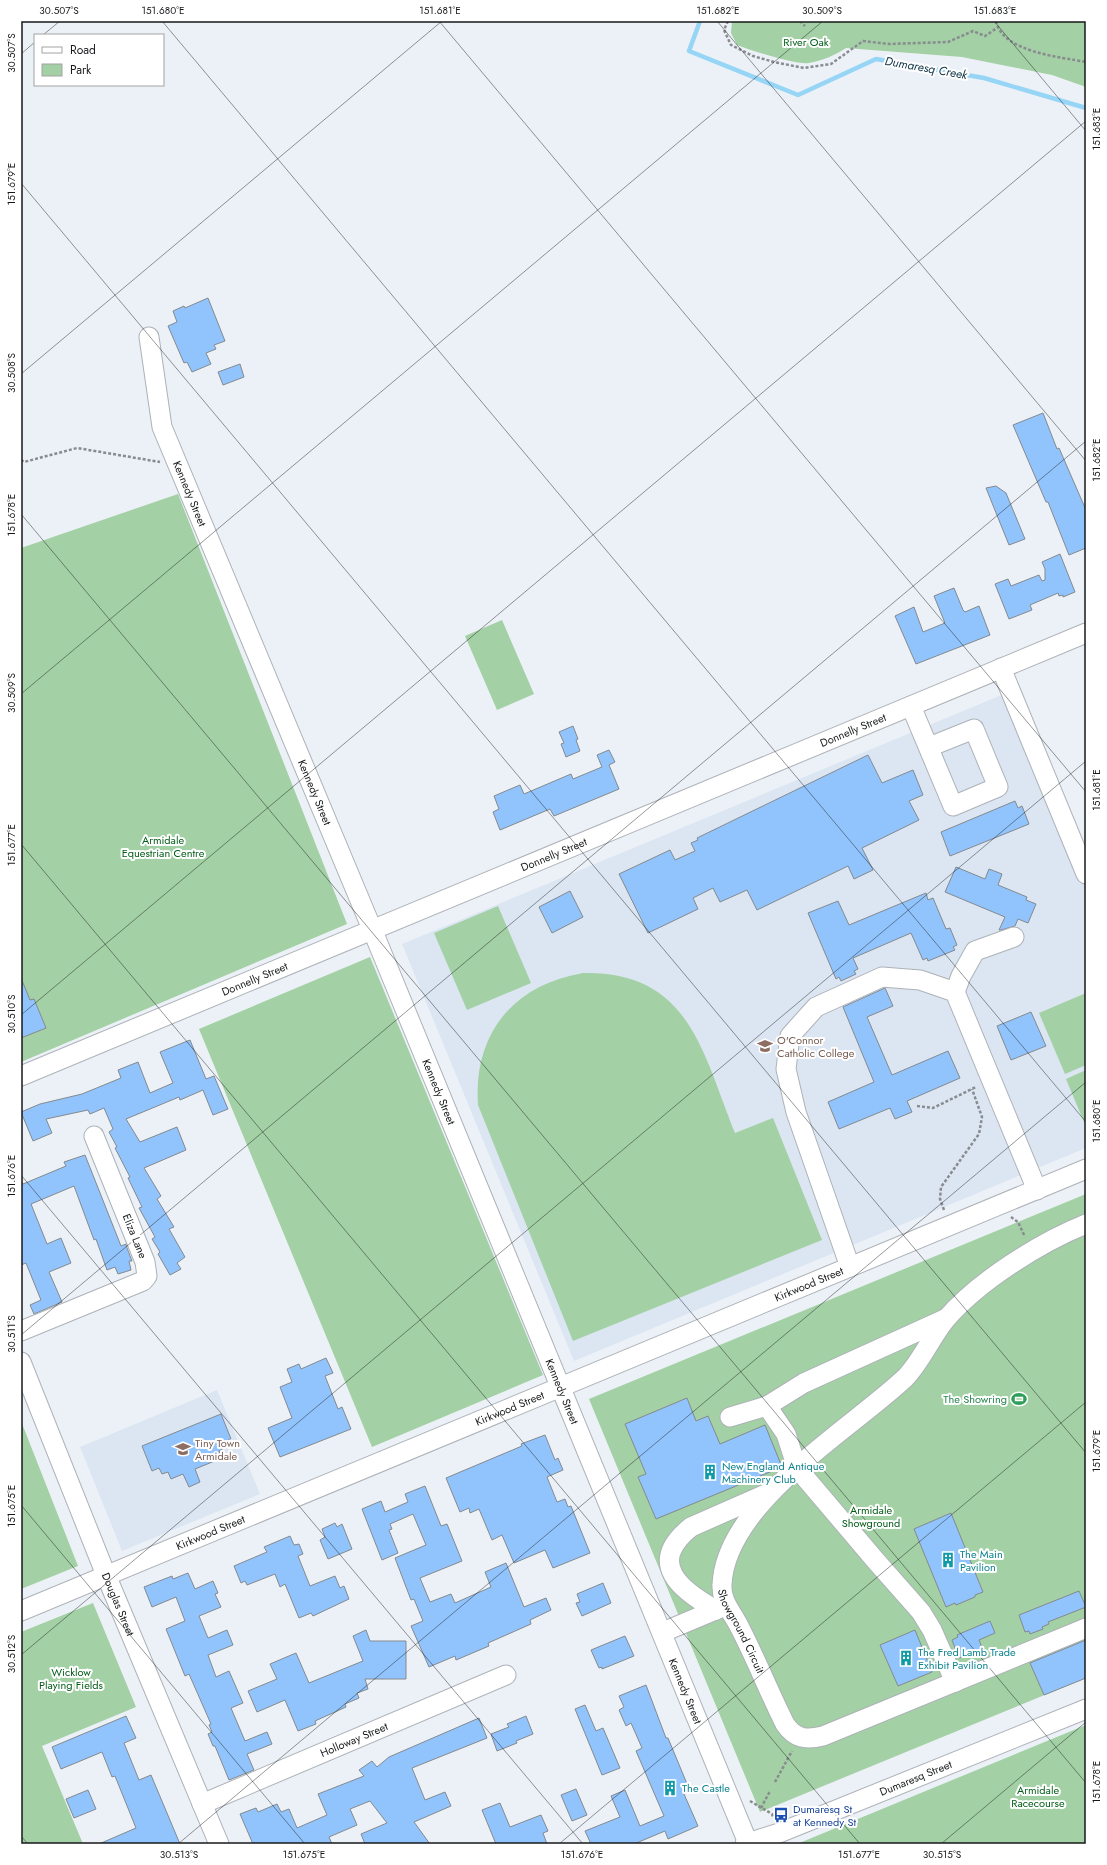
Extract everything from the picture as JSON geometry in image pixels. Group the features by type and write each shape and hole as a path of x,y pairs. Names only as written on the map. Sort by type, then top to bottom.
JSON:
{"street":[{"name":"Kennedy Street","path":"149,337 162,427 663,1632 746,1843"},
{"name":"Donnelly Street","path":"21,1076 1086,633"},
{"path":"1002,668 1086,874"},
{"path":"911,706 929,747"},
{"path":"1014,937 975,951 961,976 955,992 1037,1190"},
{"path":"850,1267 796,1112 786,1069 790,1036 816,1007 882,977 920,980 955,992"},
{"name":"Eliza Lane","path":"21,1331 142,1281 147,1276 145,1262 94,1136"},
{"name":"Kirkwood Street","path":"21,1610 1086,1169"},
{"name":"Showground Circuit","path":"799,1738 791,1732 785,1724 740,1627 721,1608 722,1586 729,1554 744,1526 772,1492 798,1468 906,1377 947,1318 975,1292 1031,1251 1068,1231 1086,1224"},
{"path":"730,1417 767,1406 804,1383 947,1318"},
{"name":"Douglas Street","path":"21,1362 106,1575 219,1844"},
{"path":"767,1406 786,1434 798,1468 866,1551 922,1612 932,1630 955,1682"},
{"path":"721,1608 688,1593 675,1580 671,1571 670,1563 673,1548 683,1533 691,1527 772,1492"},
{"path":"663,1632 721,1608"},
{"path":"799,1738 806,1739 823,1736 1086,1628"},
{"name":"Holloway Street","path":"202,1804 506,1675"},
{"name":"Dumaresq Street","path":"746,1843 779,1833 1086,1709"}],"path":[{"path":"728,21 724,30 731,45 753,56 804,68 831,64 863,41 889,44 948,42 973,31 985,36 997,28"},
{"path":"800,21 805,26"},
{"path":"996,21 997,28 1012,43 1047,55 1086,62"},
{"path":"21,460 24,462 77,448 178,464"},
{"path":"917,1106 932,1108 991,1079"},
{"path":"945,1210 940,1199 941,1187 979,1134 982,1117 972,1089"},
{"path":"1010,1216 1018,1222"},
{"path":"775,1782 799,1738"},
{"path":"761,1808 770,1791"},
{"path":"749,1801 772,1814 775,1822"}],"shaded area":[{"name":"O'Connor Catholic College","path":"1016,689 1086,858 1086,1148 574,1361 402,944"},
{"path":"217,1390 260,1494 122,1551 80,1447"}],"green space":[{"name":"River Oak","path":"732,21 1086,21 1086,87 1052,75 962,57 846,48 818,61 809,63 794,62 737,45 731,33"},
{"name":"Armidale Equestrian Centre","path":"178,494 347,924 21,1062 21,548"},
{"path":"502,620 534,694 497,710 465,636"},
{"path":"498,906 531,983 467,1010 434,933"},
{"path":"370,957 543,1375 372,1447 199,1029"},
{"path":"583,973 619,976 647,986 669,1001 687,1022 701,1046 735,1133 773,1118 822,1240 573,1341 478,1105 478,1079 482,1056 491,1035 502,1017 518,1001 536,989 558,979"},
{"path":"1086,993 1086,1065 1065,1074 1039,1013"},
{"path":"1086,1070 1086,1127 1066,1079"},
{"name":"Armidale Showground","path":"1086,1194 1086,1678 760,1812 589,1399"},
{"path":"21,1421 78,1566 21,1589"},
{"name":"Wicklow Playing Fields","path":"93,1603 136,1707 42,1746 83,1844 21,1844 21,1632"},
{"name":"Armidale Racecourse","path":"1086,1725 1086,1844 797,1844"}],"building":[{"path":"208,298 225,341 214,345 216,349 206,353 211,364 192,372 187,362 184,363 168,326 177,322 173,311 184,306 185,308"},
{"path":"240,364 244,377 223,385 218,372"},
{"path":"1043,413 1057,449 1059,448 1086,510 1086,548 1069,555 1048,502 1046,502 1013,425"},
{"path":"996,486 1006,493 1025,539 1009,545 986,488"},
{"path":"1060,554 1075,592 1063,597 1063,595 1059,596 1058,593 1030,605 1032,610 1009,619 995,584 1008,579 1011,586 1039,575 1042,581 1045,580 1045,569 1042,562"},
{"path":"954,588 965,612 979,606 990,635 916,664 895,616 914,607 923,632 945,623 934,596"},
{"path":"573,726 578,739 576,740 580,751 566,757 561,744 564,743 559,732"},
{"path":"609,750 615,762 609,765 619,789 554,816 550,809 500,830 493,812 499,809 494,796 520,785 524,794 571,774 573,779 602,767 597,755"},
{"path":"868,755 882,783 913,770 923,795 909,801 919,820 862,848 873,870 854,879 848,866 757,910 747,890 720,902 713,888 693,898 698,909 648,933 619,874 670,850 675,860 695,851 691,843 698,840 697,838"},
{"path":"1015,801 1018,808 1022,806 1029,824 950,856 941,832"},
{"path":"956,867 985,879 989,869 1002,874 998,885 1027,897 1026,900 1036,904 1028,923 1018,919 1015,926 999,930 1005,917 945,892"},
{"path":"570,891 583,917 552,933 539,907"},
{"path":"926,893 928,900 933,898 946,929 950,928 957,945 953,947 955,950 928,961 927,958 923,960 911,933 853,958 858,969 854,971 856,974 841,981 839,977 836,979 808,913 838,901 849,925"},
{"path":"21,978 30,1000 34,999 46,1028 21,1038"},
{"path":"885,988 893,1006 867,1017 892,1075 948,1051 960,1078 907,1101 912,1112 895,1119 890,1108 839,1129 828,1102 874,1082 843,1007"},
{"path":"1031,1012 1046,1046 1011,1060 997,1026"},
{"path":"190,1040 206,1079 214,1076 228,1109 213,1115 203,1090 180,1100 179,1097 126,1119 140,1142 177,1127 186,1150 144,1168 161,1196 157,1199 174,1227 169,1229 185,1257 177,1263 181,1269 170,1275 158,1254 160,1252 152,1239 155,1237 139,1208 142,1207 128,1178 130,1177 115,1148 117,1147 109,1132 113,1129 104,1108 90,1114 88,1110 46,1119 52,1133 33,1141 21,1112 40,1104 82,1094 121,1078 118,1070 138,1062 150,1093 173,1083 160,1052"},
{"path":"85,1155 121,1246 126,1244 132,1261 129,1261 131,1270 118,1274 115,1267 107,1270 74,1186 31,1204 47,1244 61,1238 71,1263 49,1272 62,1302 34,1314 30,1305 41,1300 26,1263 21,1265 21,1181 23,1184 66,1166 64,1162"},
{"path":"326,1358 333,1373 325,1376 338,1409 342,1407 351,1429 280,1457 268,1428 292,1418 280,1387 292,1382 287,1369 299,1364 301,1369"},
{"name":"New England Antique Machinery Club","path":"687,1398 696,1421 708,1416 720,1444 765,1425 782,1467 656,1519 638,1477 646,1474 625,1424"},
{"name":"Tiny Town Armidale","path":"221,1414 231,1439 224,1442 226,1447 219,1451 222,1458 195,1469 200,1482 189,1487 183,1474 171,1479 168,1472 162,1474 159,1468 152,1471 142,1446"},
{"path":"545,1435 555,1460 558,1458 563,1470 547,1477 557,1502 565,1499 568,1507 571,1506 590,1553 553,1568 545,1550 514,1563 502,1535 492,1540 479,1509 470,1513 469,1508 460,1512 446,1478 522,1446 521,1444"},
{"path":"425,1486 441,1526 447,1524 462,1561 420,1578 430,1602 451,1594 455,1603 491,1587 485,1572 506,1563 524,1607 546,1598 551,1610 530,1620 531,1624 488,1643 489,1646 456,1660 455,1656 429,1667 411,1626 423,1621 414,1599 411,1600 395,1558 426,1545 413,1514 390,1524 392,1529 389,1530 398,1553 382,1560 362,1509 381,1501 385,1512 408,1502 405,1494"},
{"name":"The Main Pavilion","path":"951,1513 983,1592 956,1605 955,1603 946,1607 914,1529"},
{"path":"335,1523 337,1527 342,1524 352,1549 328,1559 320,1540 325,1537 322,1529"},
{"path":"290,1536 294,1545 299,1544 303,1554 298,1556 310,1586 335,1576 340,1588 344,1586 349,1599 313,1616 311,1613 299,1618 285,1584 280,1587 275,1574 247,1585 245,1581 241,1583 234,1566 267,1552 264,1547"},
{"path":"188,1573 195,1589 213,1581 218,1593 215,1594 221,1607 199,1616 208,1638 227,1630 233,1645 208,1655 216,1677 229,1671 243,1703 231,1708 245,1741 267,1732 272,1744 247,1754 254,1770 229,1780 215,1746 213,1746 208,1734 212,1732 209,1725 211,1724 189,1674 185,1676 166,1629 185,1621 176,1597 152,1607 144,1587 172,1576 173,1579"},
{"path":"603,1583 611,1603 582,1616 576,1603 580,1602 577,1594"},
{"path":"1079,1591 1086,1607 1048,1622 1049,1624 1042,1627 1043,1629 1030,1634 1029,1631 1025,1632 1019,1615"},
{"path":"990,1621 995,1633 979,1640 983,1650 959,1658 952,1640 958,1637 957,1635"},
{"path":"366,1630 370,1641 406,1641 406,1679 365,1679 368,1689 357,1693 359,1698 345,1704 346,1707 315,1721 316,1724 298,1731 285,1700 257,1712 248,1691 277,1679 270,1664 296,1653 309,1683 363,1661 353,1636"},
{"name":"The Fred Lamb Trade Exhibit Pavilion","path":"915,1630 932,1672 898,1686 880,1645"},
{"path":"625,1636 634,1656 602,1669 602,1667 599,1668 591,1650"},
{"path":"1086,1640 1086,1678 1044,1695 1030,1663"},
{"path":"646,1685 666,1738 668,1738 690,1791 684,1794 698,1826 668,1839 665,1831 634,1844 591,1844 585,1831 620,1817 611,1796 625,1790 640,1826 664,1816 636,1751 642,1748 631,1723 626,1726 619,1710 624,1707 619,1696"},
{"path":"585,1705 596,1731 603,1728 620,1768 602,1775 575,1709"},
{"path":"126,1716 136,1738 124,1743 139,1780 151,1775 180,1844 99,1844 136,1828 115,1776 112,1777 102,1752 61,1769 52,1747"},
{"path":"526,1716 533,1734 516,1741 517,1743 497,1751 491,1734 509,1727 507,1724"},
{"path":"479,1718 487,1738 412,1768 425,1800 445,1792 451,1806 414,1822 430,1844 365,1844 361,1834 387,1823 370,1801 350,1809 357,1825 329,1837 332,1844 253,1844 240,1814 256,1808 258,1812 277,1804 281,1812 289,1809 297,1828 327,1815 318,1794 364,1776 359,1770 372,1761 377,1767 389,1757"},
{"path":"576,1789 587,1815 572,1821 561,1795"},
{"path":"88,1790 96,1809 74,1818 66,1799"},
{"path":"500,1803 510,1827 541,1815 548,1831 543,1833 547,1844 496,1844 482,1810"}],"waterway":[{"name":"Dumaresq Creek","path":"700,21 689,51 798,95 876,59 984,78 1086,108"}],"place":[{"name":"O'Connor Catholic College","path":"765,1046"},
{"name":"The Showring","path":"1019,1399"},
{"name":"Tiny Town Armidale","path":"183,1449"},
{"name":"New England Antique Machinery Club","path":"710,1472"},
{"name":"The Main Pavilion","path":"948,1560"},
{"name":"The Fred Lamb Trade Exhibit Pavilion","path":"906,1658"},
{"name":"The Castle","path":"670,1788"},
{"name":"Dumaresq St at Kennedy St","path":"781,1815"}]}
